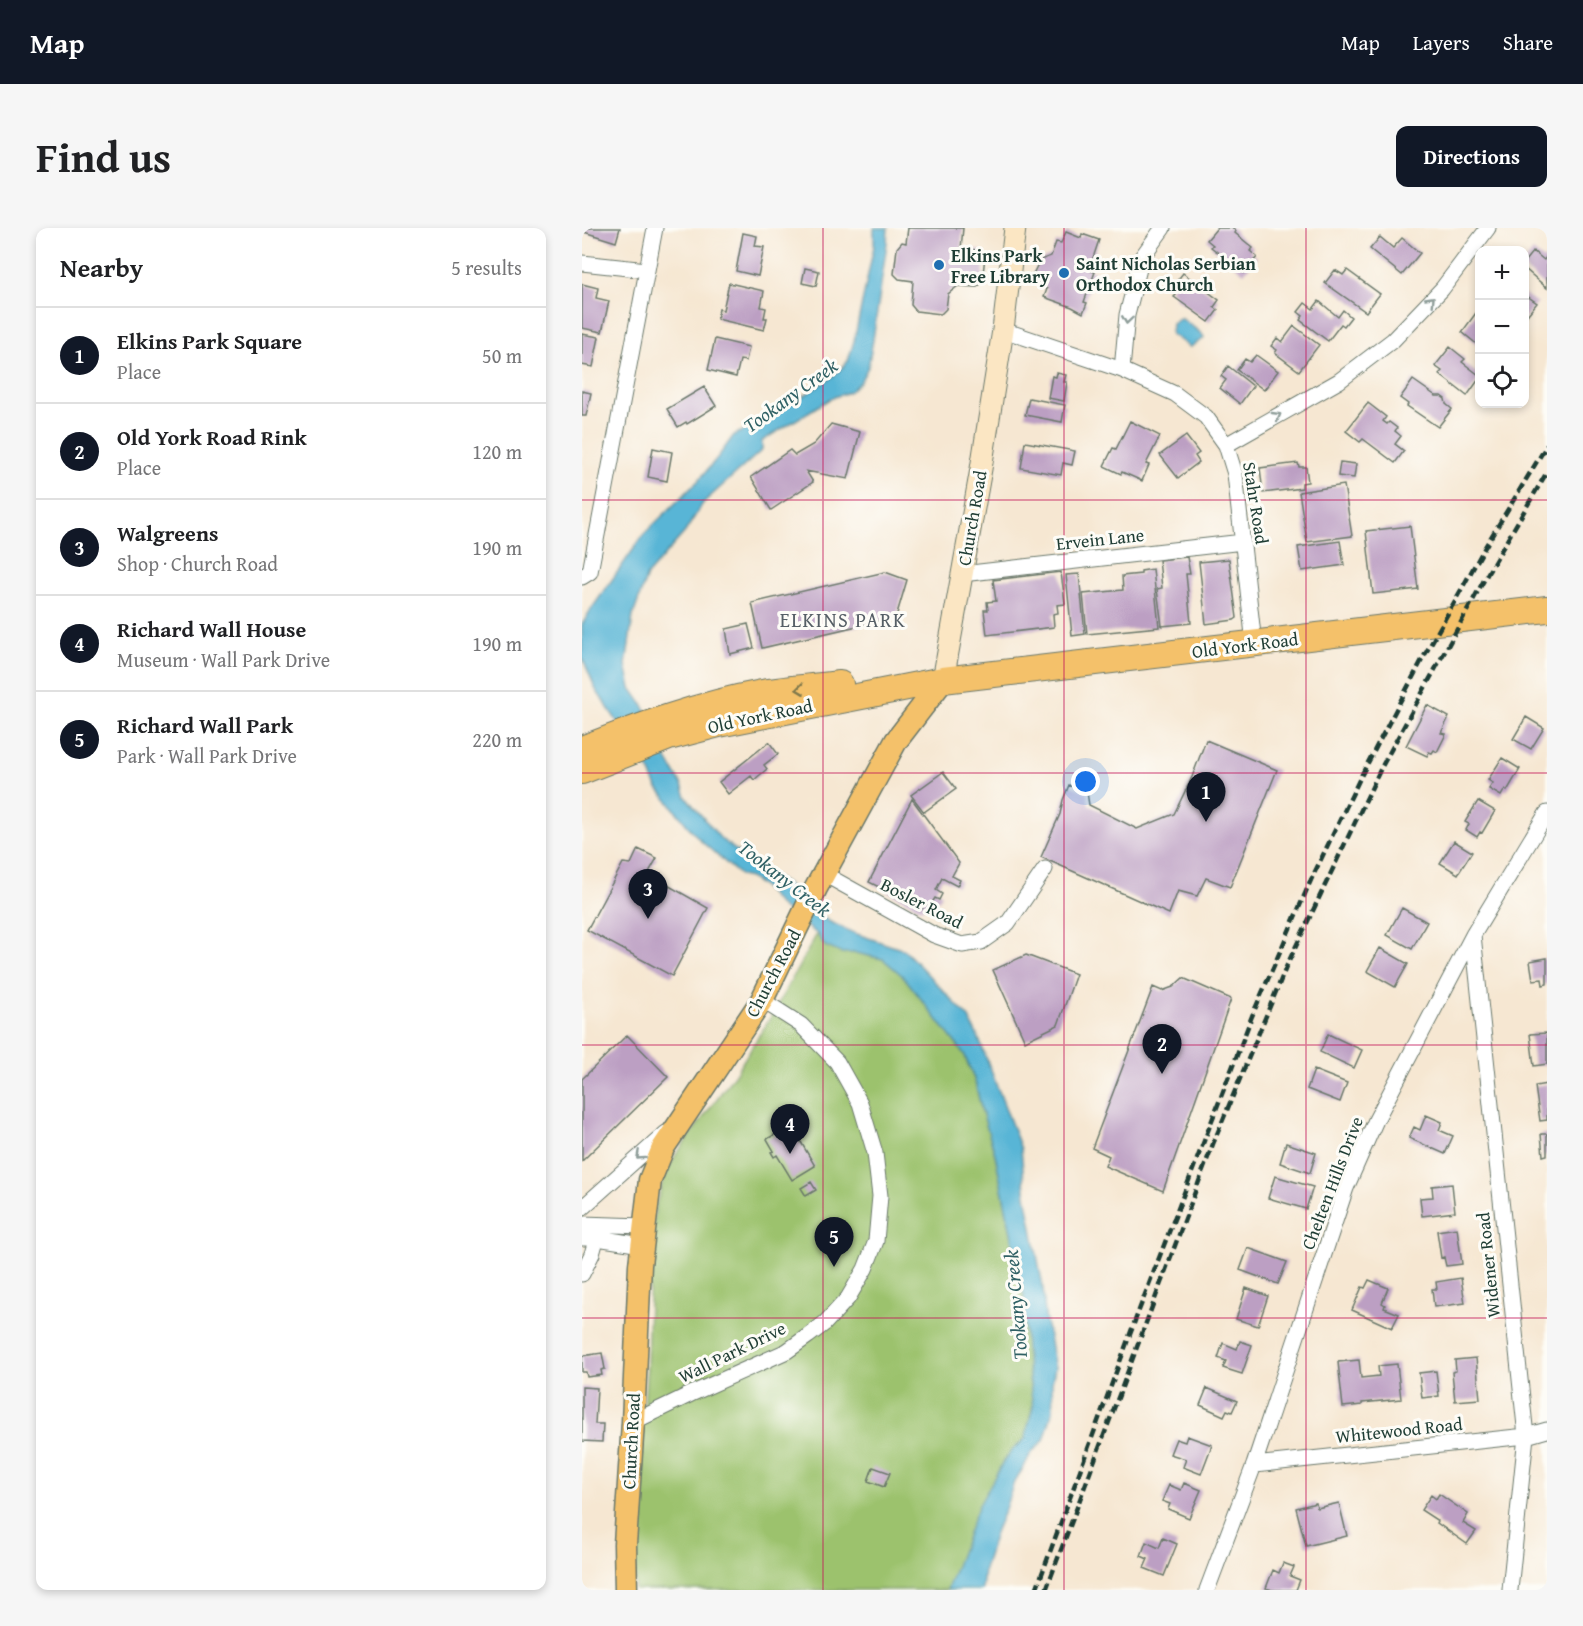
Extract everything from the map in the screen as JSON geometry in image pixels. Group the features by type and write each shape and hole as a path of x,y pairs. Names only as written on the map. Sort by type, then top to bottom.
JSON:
{"highway":[{"name":"Old York Road","path":"582,749 628,742 664,729 697,709 762,694 850,682 943,680 1547,609"},
{"name":"Old York Road","path":"582,771 628,742"}],"main road":[{"name":"Church Road","path":"626,1590 625,1544 639,1276 650,1180 663,1148 762,1000 820,881 896,741 943,680"}],"street":[{"path":"582,577 590,572 655,228"},
{"name":"Church Road","path":"943,680 1003,330 1015,228"},
{"path":"1122,370 1127,315 1142,257 1163,228"},
{"path":"1226,445 1339,381 1393,340 1442,289 1488,228"},
{"path":"582,262 647,270"},
{"name":"Stahr Road","path":"1003,330 1122,370 1174,394 1206,417 1226,445 1235,474 1254,644"},
{"name":"Ervein Lane","path":"962,574 1243,542"},
{"name":"Chelten Hills Drive","path":"1207,1590 1254,1465 1347,1188 1376,1120 1473,935 1547,813"},
{"name":"Bosler Road","path":"820,881 934,935 962,945 981,942 1008,924 1045,869"},
{"name":"Widener Road","path":"1473,935 1526,1436 1510,1590"},
{"name":"Wall Park Drive","path":"633,1422 787,1351 808,1336 825,1323 848,1298 865,1269 876,1241 880,1196 875,1152 860,1103 837,1062 801,1025 762,1000"},
{"path":"582,1208 684,1117"},
{"path":"582,1274 592,1254 588,1231 643,1235"},
{"name":"Whitewood Road","path":"1254,1465 1526,1436 1547,1430"}],"green space":[{"path":"817,934 825,946 841,953 856,953 883,959 904,977 964,1054 975,1081 995,1154 1024,1296 1033,1405 1025,1439 1012,1450 949,1590 635,1590 636,1512 647,1366 651,1239 656,1205 663,1181 675,1156 735,1074 769,1020"}],"water":[{"path":"874,228 888,228 887,243 868,367 860,382 849,392 831,398 762,441 762,450 703,503 685,532 647,575 633,616 626,665 631,688 643,705 686,797 721,839 789,886 828,921 854,933 904,950 969,1018 979,1039 1021,1149 1025,1190 1055,1368 1052,1383 1053,1410 1044,1440 1031,1453 1014,1482 984,1569 982,1590 947,1590 978,1507 1002,1464 1012,1450 1025,1439 1033,1407 1026,1351 1024,1296 995,1154 975,1081 964,1054 904,977 883,959 856,953 841,953 825,946 817,934 780,906 765,889 750,878 741,876 702,842 657,787 647,766 596,690 582,657 582,625 645,533 698,481 734,435 756,425 794,402 835,375 848,361 874,246"},
{"path":"1181,318 1200,332 1203,339 1190,347 1171,334 1172,324"}],"building":[{"path":"586,228 620,228 616,242 584,232"},
{"name":"Elkins Park Free Library","path":"908,228 963,228 961,249 979,250 985,256 982,283 977,287 958,286 948,294 946,309 941,314 916,311 911,305 913,281 899,279 894,274 897,248 902,242 906,243"},
{"path":"1217,228 1233,228 1235,233 1253,248 1250,251 1257,257 1244,273 1211,247 1213,245 1207,240"},
{"name":"Saint Nicholas Serbian Orthodox Church","path":"1066,232 1081,238 1082,234 1099,240 1089,270 1095,272 1084,302 1087,303 1083,313 1044,297 1047,289 1039,286 1033,274 1040,260 1051,256 1056,242 1061,243"},
{"path":"743,233 757,236 755,246 764,247 758,276 736,271"},
{"path":"1380,237 1393,248 1402,238 1420,253 1402,275 1370,249"},
{"path":"1533,251 1544,260 1547,256 1547,288 1529,272 1529,256"},
{"path":"805,268 819,271 816,286 802,283"},
{"path":"1335,270 1343,275 1347,270 1380,294 1366,312 1325,283"},
{"path":"1183,273 1219,300 1214,307 1218,310 1209,322 1174,297 1176,295 1170,290"},
{"path":"729,283 764,291 761,307 766,308 764,318 767,318 764,330 717,319 719,309 723,310"},
{"path":"582,284 598,288 596,298 609,301 602,332 582,328"},
{"path":"1529,297 1537,303 1529,313"},
{"path":"1319,301 1338,317 1343,310 1351,317 1344,326 1341,324 1328,341 1300,320 1303,316 1298,312 1305,303 1313,309"},
{"path":"1475,314 1475,343 1462,332"},
{"path":"1294,326 1319,345 1299,371 1275,353 1277,350 1271,346 1277,338 1282,342"},
{"path":"582,334 599,337 593,367 582,365"},
{"path":"715,339 749,347 746,361 740,360 736,377 708,370"},
{"path":"1450,347 1465,359 1462,362 1475,372 1475,385 1467,396 1439,374 1442,371 1435,366"},
{"path":"1256,355 1278,371 1264,390 1237,370 1245,359 1250,362"},
{"path":"1228,366 1253,386 1240,404 1220,388 1226,380 1221,376"},
{"path":"1057,373 1066,375 1064,401 1048,398 1052,376 1056,377"},
{"path":"1413,380 1436,396 1441,396 1452,409 1438,427 1407,406 1408,404 1400,398"},
{"path":"704,387 716,406 678,427 667,409"},
{"path":"582,391 591,393 586,416 582,416"},
{"path":"1029,398 1065,405 1062,422 1025,415"},
{"path":"1368,403 1386,417 1383,421 1397,428 1395,431 1401,436 1395,444 1404,451 1395,463 1363,439 1360,442 1346,431"},
{"path":"1130,421 1160,436 1146,464 1149,465 1142,481 1104,466 1113,448 1116,449"},
{"path":"831,424 860,432 848,479 806,471 813,482 771,510 751,477 790,450 795,455 814,444"},
{"path":"1186,436 1199,453 1195,456 1199,462 1178,478 1160,455"},
{"path":"1025,442 1075,451 1072,465 1063,463 1061,475 1021,468"},
{"path":"653,448 672,452 667,481 648,477"},
{"path":"1340,462 1356,464 1354,478 1338,476"},
{"path":"1298,463 1299,467 1306,467 1308,482 1302,483 1302,488 1263,493 1260,468"},
{"path":"1344,485 1352,536 1307,542 1299,492"},
{"path":"1410,526 1418,589 1373,594 1366,531"},
{"path":"1340,541 1344,565 1302,571 1298,547"},
{"path":"1187,557 1190,574 1186,574 1191,623 1162,626 1157,589 1162,588 1159,560"},
{"path":"1229,559 1237,618 1206,624 1199,562"},
{"path":"1153,569 1159,627 1087,634 1083,594 1123,590 1122,576 1141,574 1141,571"},
{"path":"885,572 907,580 896,617 762,648 752,603"},
{"path":"1061,572 1065,604 1057,605 1058,613 1053,614 1054,627 987,635 984,610 988,610 987,602 996,601 993,580"},
{"path":"1079,574 1085,634 1072,636 1066,575"},
{"path":"748,624 754,648 730,654 726,629"},
{"path":"1427,705 1449,717 1441,733 1446,734 1437,752 1434,750 1432,753 1429,752 1427,756 1406,746"},
{"path":"1526,717 1544,728 1531,749 1513,739"},
{"path":"1206,740 1277,770 1230,887 1206,878 1197,896 1178,891 1169,914 1041,857 1060,814 1069,785 1087,792 1089,805 1137,829 1174,814 1192,777"},
{"path":"769,742 778,754 764,765 767,769 754,780 751,776 728,794 719,782"},
{"path":"1502,758 1520,769 1507,791 1505,789 1501,796 1489,789 1493,783 1488,780"},
{"path":"943,772 956,789 924,812 911,795"},
{"path":"912,799 959,863 952,876 960,880 957,886 942,878 936,890 942,894 939,900 935,898 930,906 925,904 922,909 869,882"},
{"path":"1478,801 1495,811 1482,833 1480,832 1477,837 1466,830 1469,824 1465,822"},
{"path":"1454,841 1472,852 1458,874 1440,863"},
{"path":"638,849 657,858 648,874 708,908 672,976 587,930 623,863 631,864"},
{"path":"1402,908 1427,922 1412,949 1387,935"},
{"path":"1380,948 1408,964 1395,987 1367,971"},
{"path":"1026,955 1076,974 1058,1025 1025,1041 993,970"},
{"path":"1547,958 1547,984 1543,985 1542,979 1533,980 1530,961"},
{"path":"1183,978 1231,999 1163,1191 1105,1166 1109,1156 1092,1148 1153,987 1162,991 1173,987"},
{"path":"1547,1033 1547,1064 1534,1066 1530,1034"},
{"path":"1328,1034 1362,1050 1354,1068 1320,1052"},
{"path":"627,1035 668,1077 582,1161 582,1079"},
{"path":"1314,1070 1347,1083 1340,1102 1307,1089"},
{"path":"1547,1084 1547,1120 1540,1121 1535,1086"},
{"path":"1426,1115 1442,1122 1439,1130 1453,1136 1445,1154 1409,1138 1414,1127 1420,1130"},
{"path":"791,1125 815,1166 792,1180 777,1155 774,1157 771,1152 774,1151 767,1139"},
{"path":"1541,1134 1547,1134 1547,1155 1543,1156"},
{"path":"1286,1143 1316,1153 1310,1173 1280,1163"},
{"path":"1275,1176 1313,1187 1306,1209 1268,1198"},
{"path":"811,1182 816,1190 806,1196 801,1188"},
{"path":"1452,1184 1455,1212 1422,1216 1420,1198 1433,1197 1432,1186"},
{"path":"1457,1228 1462,1264 1446,1266 1444,1257 1441,1258 1437,1231"},
{"path":"1248,1248 1287,1262 1278,1284 1240,1270"},
{"path":"1461,1278 1465,1303 1434,1307 1432,1289 1437,1289 1436,1282"},
{"path":"1369,1280 1388,1288 1382,1303 1385,1305 1384,1308 1399,1314 1392,1328 1352,1310 1362,1287 1365,1288"},
{"path":"1246,1288 1268,1296 1258,1326 1236,1319"},
{"path":"1240,1341 1252,1345 1242,1374 1223,1368 1226,1361 1218,1358 1223,1343 1237,1349"},
{"path":"602,1353 605,1369 601,1370 602,1375 587,1377 586,1372 582,1372 582,1356"},
{"path":"1476,1358 1480,1399 1455,1401 1452,1372 1456,1371 1455,1360"},
{"path":"1359,1360 1361,1378 1379,1376 1378,1366 1397,1364 1401,1399 1343,1407 1338,1362"},
{"path":"1436,1371 1439,1396 1422,1398 1419,1373"},
{"path":"582,1387 597,1388 595,1424 603,1424 602,1442 582,1441"},
{"path":"1207,1388 1237,1401 1232,1412 1227,1410 1224,1416 1200,1405"},
{"path":"1187,1436 1212,1445 1201,1474 1183,1467 1186,1459 1170,1454 1176,1439 1185,1442"},
{"path":"873,1467 890,1473 884,1487 868,1481"},
{"path":"1184,1483 1201,1490 1189,1518 1168,1509 1170,1504 1162,1501 1169,1485 1181,1490"},
{"path":"1439,1494 1468,1514 1463,1523 1476,1531 1467,1544 1421,1510 1431,1495 1436,1499"},
{"path":"1316,1503 1317,1508 1339,1503 1347,1536 1306,1546 1296,1508"},
{"path":"1163,1538 1177,1544 1164,1576 1144,1568 1148,1559 1141,1556 1146,1542 1159,1548"},
{"path":"1283,1563 1294,1567 1290,1576 1300,1580 1296,1590 1266,1588 1273,1570 1279,1573"}],"railway":[{"path":"1036,1590 1136,1318 1252,1016 1311,880 1361,776 1423,658 1485,547 1547,445"},
{"path":"1046,1590 1213,1144 1287,965 1381,768 1489,571 1547,472"}],"place":[{"name":"Elkins Park Free Library","path":"939,265"},
{"name":"Saint Nicholas Serbian Orthodox Church","path":"1064,273"},
{"name":"Elkins Park Square","path":"1206,822"},
{"name":"Walgreens","path":"648,919"},
{"name":"Old York Road Rink","path":"1162,1074"},
{"name":"Richard Wall House","path":"790,1154"},
{"name":"Richard Wall Park","path":"834,1267"}],"district":[{"name":"ELKINS PARK","path":"843,619"}],"water label":[{"name":"Tookany Creek","path":"790,395"},
{"name":"Tookany Creek","path":"785,878"},
{"name":"Tookany Creek","path":"1015,1305"}]}
